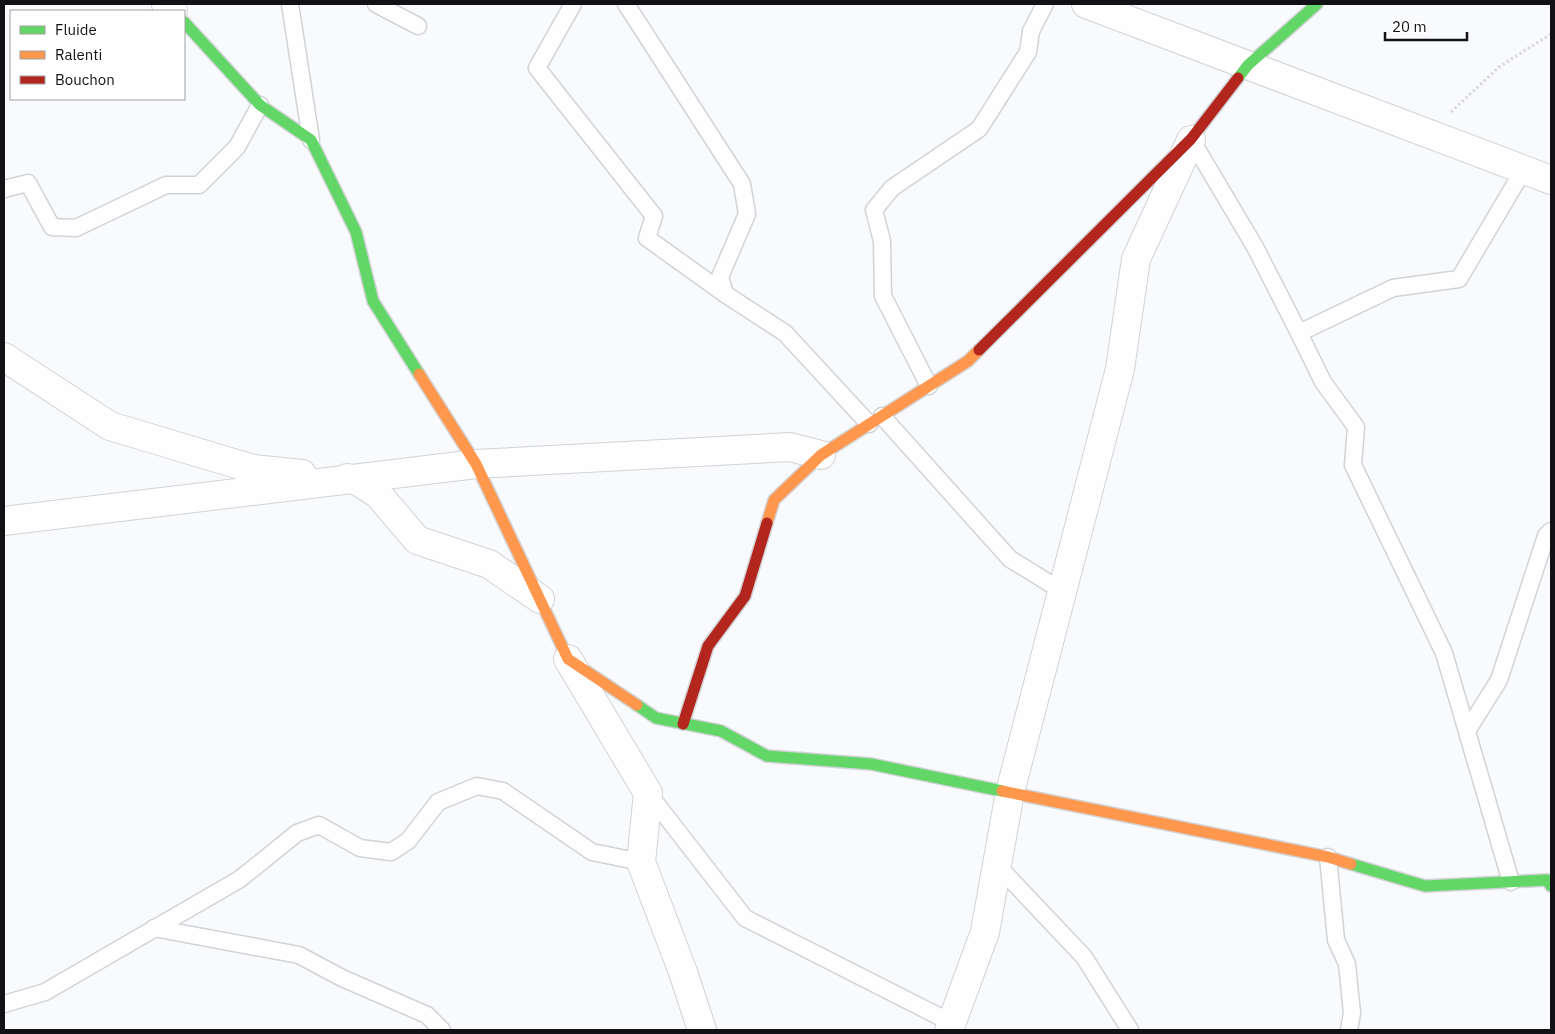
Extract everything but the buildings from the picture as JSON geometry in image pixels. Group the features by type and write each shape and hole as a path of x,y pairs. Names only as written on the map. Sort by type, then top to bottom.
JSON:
{"street":[{"path":"1086,4 1551,180"},
{"path":"683,724 708,646 745,596 774,500 821,455 968,361 1191,139 1248,65 1318,4"},
{"path":"185,23 260,105 311,140 356,232 373,301 476,464 568,659 648,794 641,862 683,972 702,1030"},
{"path":"950,1026 985,932 1010,792 1120,369 1136,259 1191,139"},
{"path":"4,357 110,426 253,469 354,479 378,494 417,540 489,564 540,599"},
{"path":"4,521 476,464 790,447 821,455"},
{"path":"568,659 656,718 721,731 767,756 871,764 1328,857 1425,886 1550,880"}],"lane":[{"path":"290,4 311,140"},
{"path":"376,4 418,26"},
{"path":"573,4 537,68 654,216 647,238 785,333 876,420 1010,559 1062,591"},
{"path":"626,4 742,184 748,214 720,277 726,294"},
{"path":"929,386 883,296 882,241 874,210 892,188 979,129 1028,52 1031,31 1045,4"},
{"path":"4,189 28,183 52,227 76,228 166,185 198,185 237,147 260,105"},
{"path":"1191,139 1255,247 1323,382 1356,427 1353,465 1444,653 1512,882"},
{"path":"1299,333 1393,288 1459,279 1524,169"},
{"path":"1468,731 1499,680 1546,536 1551,531"},
{"path":"4,1004 45,992 240,879 297,833 319,825 360,848 391,852 408,841 438,802 477,786 503,791 592,852 641,862"},
{"path":"648,794 745,918 950,1026"},
{"path":"1328,857 1336,940 1347,964 1352,1013 1349,1030"},
{"path":"996,866 1084,957 1130,1030"},
{"path":"154,928 299,955 342,978 427,1015 442,1030"}],"path":[{"path":"1428,133 1499,67 1551,34"}],"traffic: fast":[{"path":"1238,78 1248,65 1317,4"},
{"path":"185,23 260,105 311,140 356,232 373,301 419,374"},
{"path":"637,705 656,718 721,731 767,756 871,764 1002,791"},
{"path":"1351,864 1425,886 1547,880 1551,886"}],"traffic: slow":[{"path":"767,523 774,500 821,455 968,361 979,350"},
{"path":"419,374 476,464 568,659 637,705"},
{"path":"1002,791 1328,857 1351,864"}],"traffic: jam":[{"path":"979,350 1191,139 1238,78"},
{"path":"683,724 708,646 745,596 767,523"}]}
